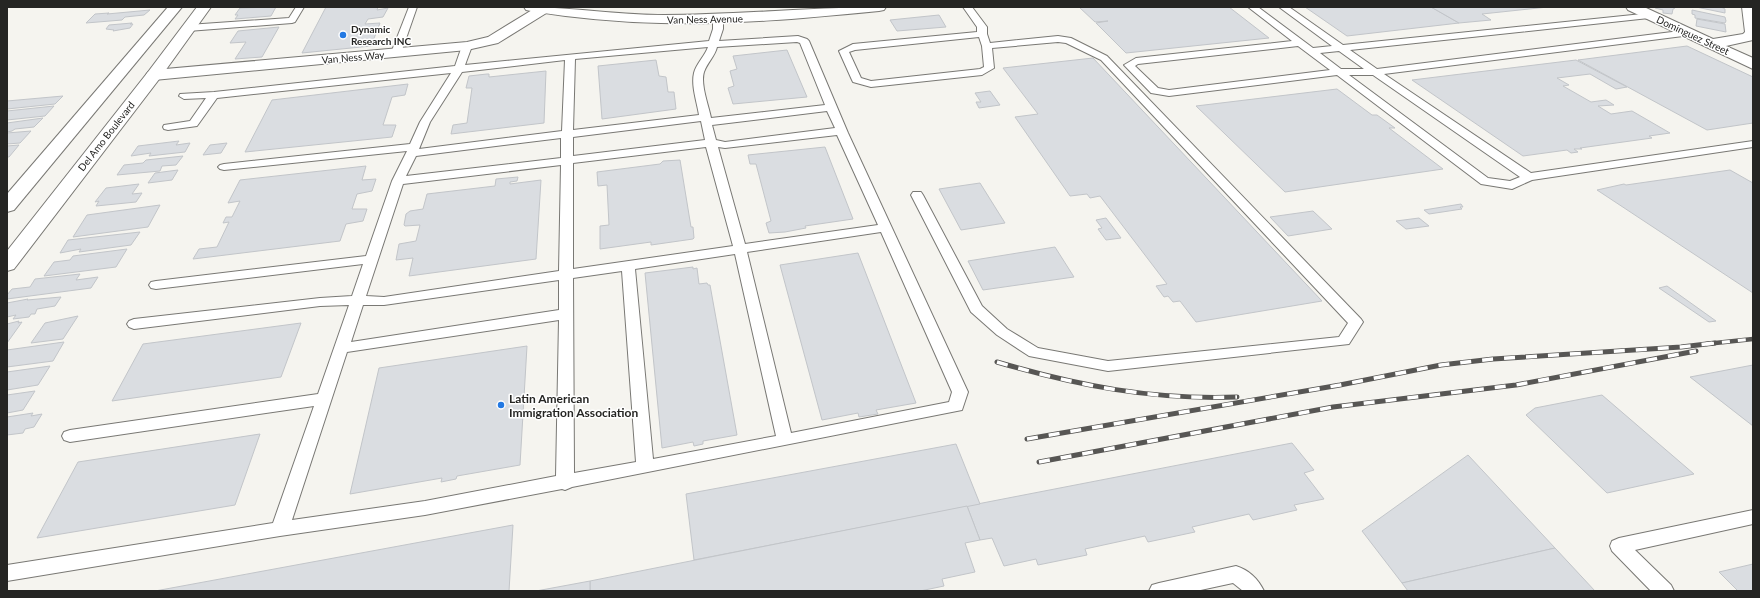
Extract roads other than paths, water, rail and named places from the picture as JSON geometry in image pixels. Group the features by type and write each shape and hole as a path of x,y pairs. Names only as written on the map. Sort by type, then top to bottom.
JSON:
{"main road":[{"path":"7,206 175,7"},
{"name":"Del Amo Boulevard","path":"7,265 154,75 204,7"},
{"name":"Van Ness Avenue","path":"537,8 622,19 718,20 772,17 879,7"},
{"name":"Dominguez Street","path":"1633,7 1753,64"},
{"name":"Van Ness Way","path":"154,75 467,46 493,40 537,8"},
{"path":"1711,44 1748,37 1752,32 1751,14"}],"lane":[{"path":"188,28 292,20 300,7"},
{"path":"396,52 413,7"},
{"path":"917,195 976,309 1002,332 1034,352 1108,366 1344,341 1356,322 1104,58 1075,43 1063,39 984,40 853,47 844,51 857,80 870,84 982,72 989,68 984,40 982,27 967,7"},
{"path":"1252,7 1485,181 1512,185 1529,177 1753,144"},
{"path":"1283,7 1529,177"},
{"path":"1311,51 1649,14"},
{"path":"718,20 718,29 710,55 699,72 699,88 711,143 740,249 785,440"},
{"path":"1299,43 1136,61 1129,65 1155,91 1169,93 1338,72 1375,72 1688,33"},
{"path":"7,573 280,529 425,508 565,483 956,406 960,392 841,131 804,41 798,39 713,44 459,68 214,95 184,96"},
{"path":"280,529 398,181 425,122 459,68 467,46"},
{"path":"565,483 567,134 570,57"},
{"path":"168,127 193,124 214,95"},
{"path":"224,167 413,150 832,107"},
{"path":"398,181 568,159 711,143 725,145 841,131"},
{"path":"134,324 320,302 384,300 886,228"},
{"path":"156,285 371,259"},
{"path":"628,266 645,467"},
{"path":"341,348 566,314"},
{"path":"70,436 324,399"},
{"path":"1664,591 1619,546 1753,517"},
{"path":"1159,591 1236,574 1249,584 1254,591"}],"railway":[{"path":"1711,343 1753,339"},
{"path":"1027,439 1340,385 1441,365 1493,359 1681,347 1711,343"},
{"path":"1706,344 1711,343"},
{"path":"1039,462 1333,407 1516,385 1696,351"},
{"path":"997,362 1027,371 1116,390 1175,396 1237,397"}],"place":[{"name":"Dynamic Research INC","path":"343,35"},
{"name":"Latin American Immigration Association","path":"501,405"}]}
